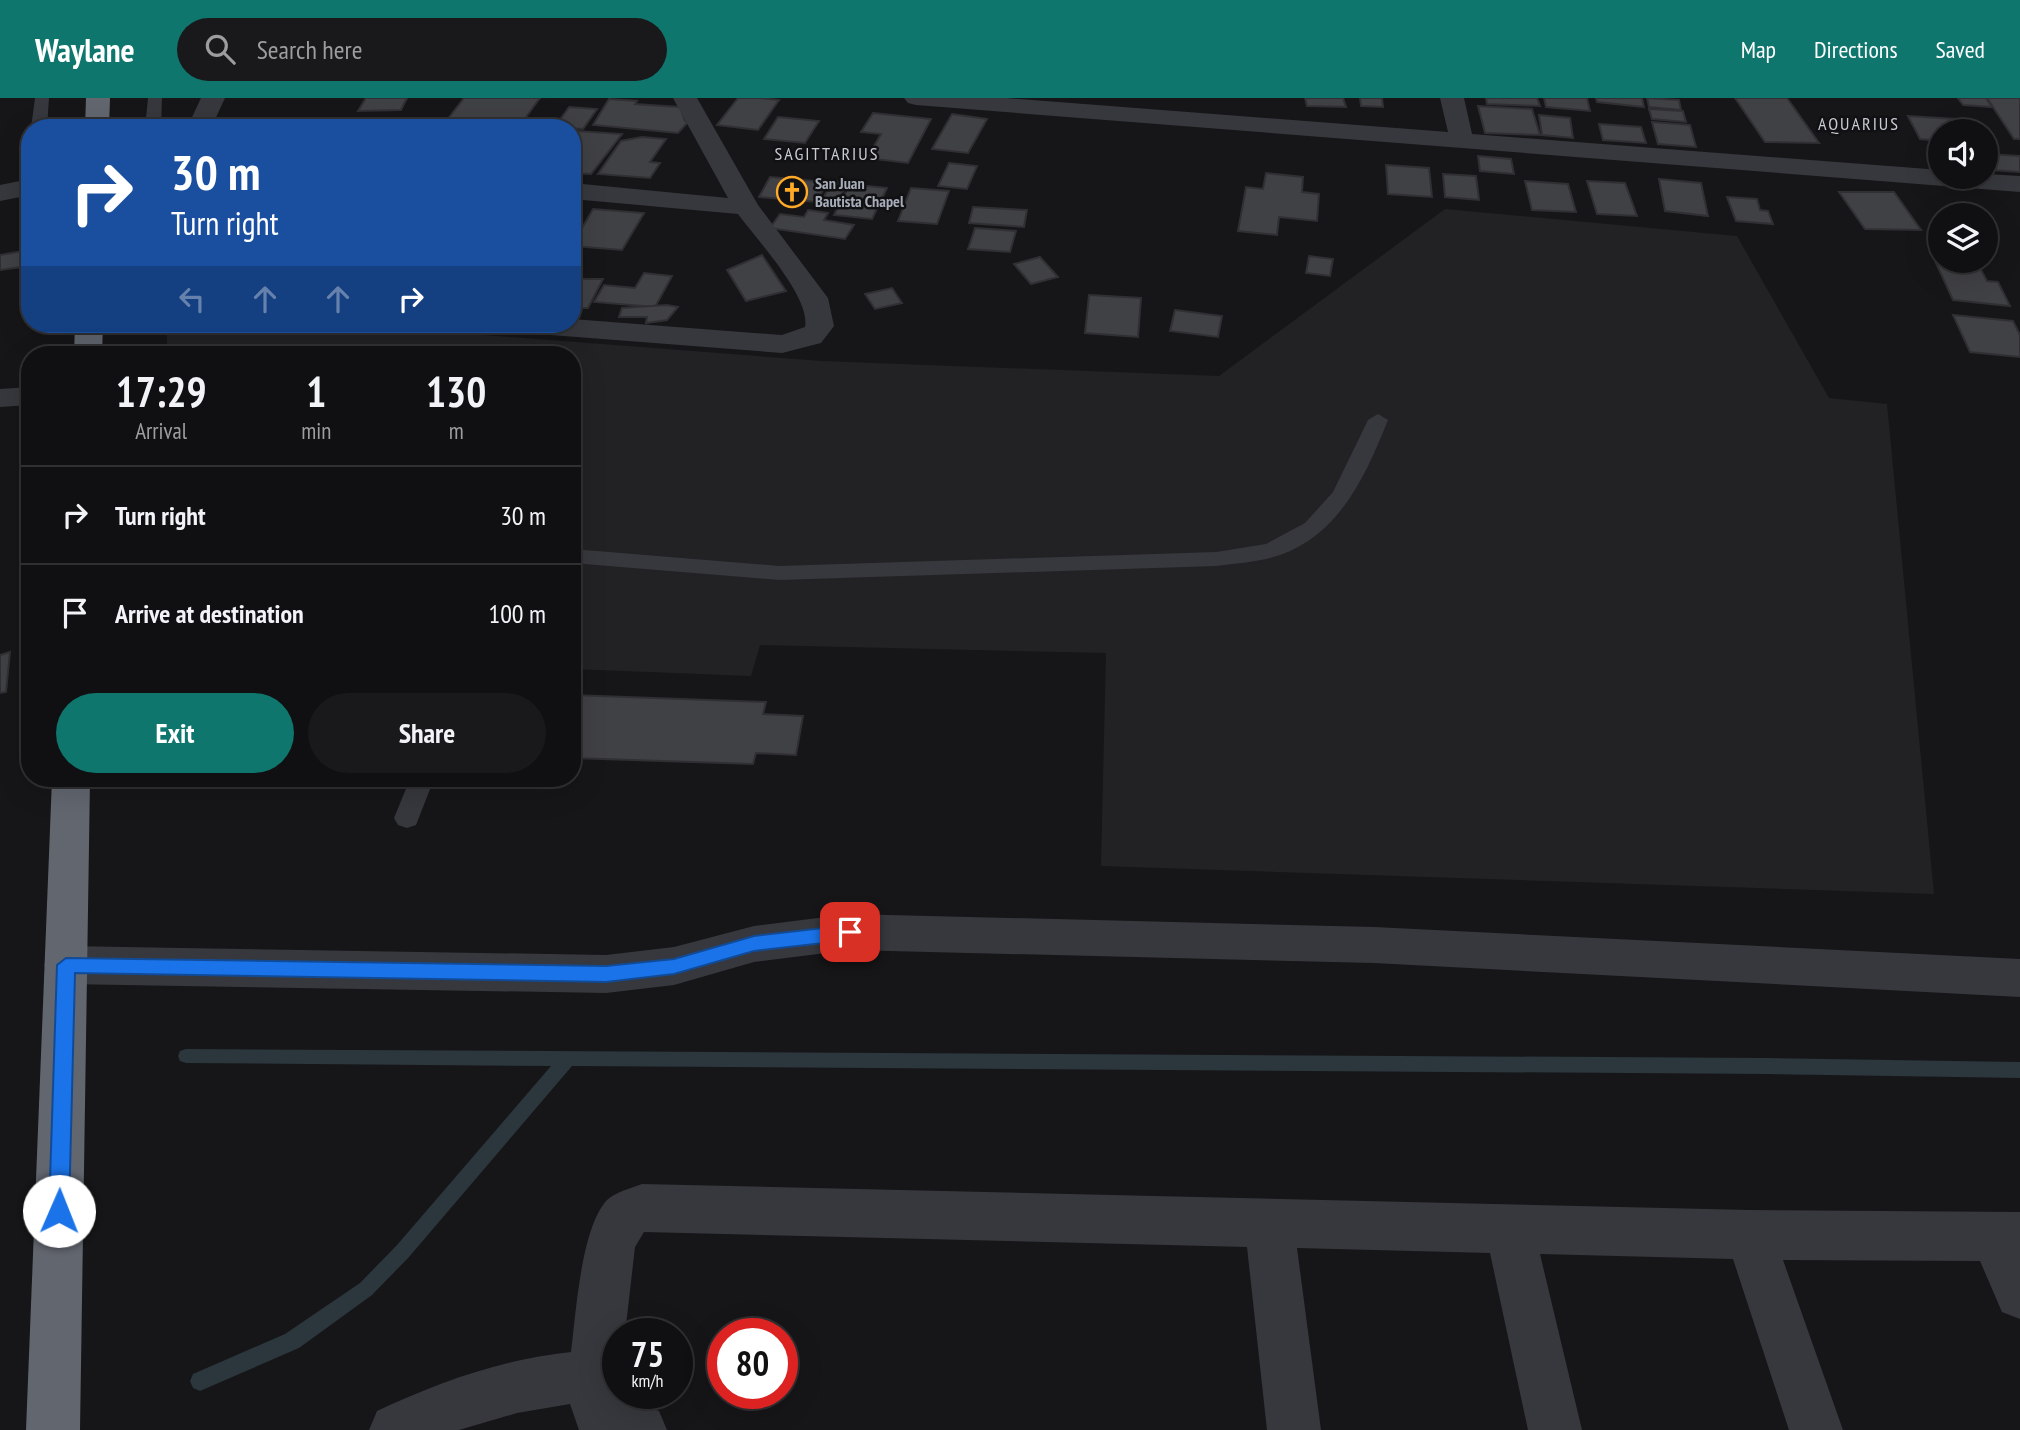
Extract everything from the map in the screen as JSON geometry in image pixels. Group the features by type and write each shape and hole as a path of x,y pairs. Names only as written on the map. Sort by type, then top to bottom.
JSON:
{"highway":[{"path":"97,119 98,98"},
{"path":"53,1430 71,787"}],"street":[{"path":"203,119 213,98"},
{"path":"581,328 782,344 812,337 821,326 822,314 814,298 746,207 685,98"},
{"path":"916,98 1028,102 1462,142 2020,184"},
{"path":"1452,98 1462,142"},
{"path":"0,193 21,189"},
{"path":"581,192 746,207"},
{"path":"0,398 21,397"},
{"path":"66,965 606,974 674,966 754,944 850,932 1374,945 2020,978"},
{"path":"639,1430 621,1426 599,1414 592,1388 611,1244 625,1216 642,1208 1750,1235 2007,1236 2020,1294"},
{"path":"1269,1223 1294,1430"},
{"path":"1509,1228 1555,1430"},
{"path":"1750,1235 1816,1430"},
{"path":"396,1430 505,1388 549,1379 594,1376"}],"lane":[{"path":"40,119 42,98"},
{"path":"154,119 155,98"},
{"path":"581,557 779,573 1216,559 1275,549 1325,520 1355,478 1378,421"},
{"path":"407,818 419,787"}],"shaded area":[{"path":"1445,209 1737,236 1829,398 1887,404 1934,894 1101,866 1106,653 760,645 751,676 581,669 581,346 167,346 167,333 459,333 822,361 1219,376"}],"building":[{"path":"366,98 407,98 401,110 358,111"},
{"path":"464,98 540,98 525,119 448,119"},
{"path":"738,98 779,100 758,130 717,125"},
{"path":"1305,98 1343,98 1346,107 1307,106"},
{"path":"1360,98 1382,98 1383,107 1361,106"},
{"path":"1486,98 1537,98 1540,106 1487,104"},
{"path":"1544,98 1587,98 1590,111 1546,107"},
{"path":"1596,98 1642,98 1644,107 1597,102"},
{"path":"1647,98 1679,100 1681,110 1649,107"},
{"path":"1735,98 1787,98 1819,143 1765,142"},
{"path":"1958,98 1986,98 1992,107 1963,105"},
{"path":"1987,98 2020,98 2020,139 2014,139"},
{"path":"609,99 680,107 685,121 689,121 678,133 593,125"},
{"path":"1478,106 1532,109 1540,135 1485,133"},
{"path":"569,107 597,109 583,129 581,119 561,119"},
{"path":"1649,109 1683,111 1686,122 1652,119"},
{"path":"873,113 931,119 908,163 867,158 881,134 861,132"},
{"path":"952,114 987,119 968,153 932,149"},
{"path":"1539,115 1570,118 1573,138 1542,135"},
{"path":"1908,116 1956,119 1928,119 1928,140 1920,139"},
{"path":"778,117 819,121 805,143 764,139"},
{"path":"1652,122 1690,125 1696,147 1658,144"},
{"path":"1599,124 1641,127 1646,143 1603,140"},
{"path":"581,131 622,134 591,174 581,173"},
{"path":"642,137 666,139 650,162 660,163 650,178 598,174 621,141"},
{"path":"1998,155 2020,156 2020,172 1998,170"},
{"path":"1478,156 1511,159 1514,174 1480,171"},
{"path":"949,163 977,166 967,189 938,186"},
{"path":"1386,165 1429,168 1432,197 1388,194"},
{"path":"1266,173 1303,177 1302,192 1319,194 1317,221 1279,217 1277,235 1238,231 1246,187 1263,189"},
{"path":"1443,174 1476,176 1479,200 1445,197"},
{"name":"San Juan Bautista Chapel","path":"770,177 827,182 817,202 759,197"},
{"path":"1659,179 1701,183 1708,216 1665,211"},
{"path":"833,181 848,183 838,200 823,198"},
{"path":"1525,181 1568,184 1576,212 1532,210"},
{"path":"1587,181 1625,183 1637,216 1597,214"},
{"path":"850,184 887,188 872,219 834,215"},
{"path":"911,188 949,191 937,224 898,221"},
{"path":"1839,192 1894,192 1921,230 1865,229"},
{"path":"1727,197 1757,199 1760,210 1768,211 1773,224 1736,221"},
{"path":"973,207 1027,210 1024,227 969,223"},
{"path":"593,209 644,213 622,250 581,247 581,230"},
{"path":"808,210 828,213 824,220 854,225 845,239 770,228 780,214 804,217"},
{"path":"975,228 1016,231 1010,252 968,249"},
{"path":"21,251 21,267 0,270 0,255"},
{"path":"762,255 786,291 746,301 727,270"},
{"path":"1309,256 1333,259 1330,276 1306,273"},
{"path":"1040,257 1058,277 1031,284 1014,264"},
{"path":"644,273 672,276 655,307 594,302 604,285 635,288"},
{"path":"1941,273 1983,273 1987,281 1998,282 2010,306 1953,300"},
{"path":"581,279 603,279 588,308 581,308"},
{"path":"892,288 902,303 875,309 865,294"},
{"path":"1089,295 1141,298 1138,337 1085,333"},
{"path":"667,305 678,307 667,320 646,323 647,317 619,317 622,308"},
{"path":"1175,310 1222,316 1218,337 1170,331"},
{"path":"1953,315 2013,321 2020,335 2020,357 1970,352"},
{"path":"10,652 6,692 0,693 0,655"},
{"path":"581,695 766,702 763,714 803,716 796,755 756,753 753,764 581,758"}],"waterway":[{"path":"186,1056 568,1058"},
{"path":"200,1381 292,1341 366,1289 403,1251 568,1058"},
{"path":"568,1058 2020,1070"}],"place":[{"name":"San Juan Bautista Chapel","path":"792,192"}],"district":[{"name":"AQUARIUS","path":"1859,124"},
{"name":"SAGITTARIUS","path":"827,154"}],"route":[{"path":"59,1211 66,965 606,974 674,966 754,944 808,935 850,932"}]}
